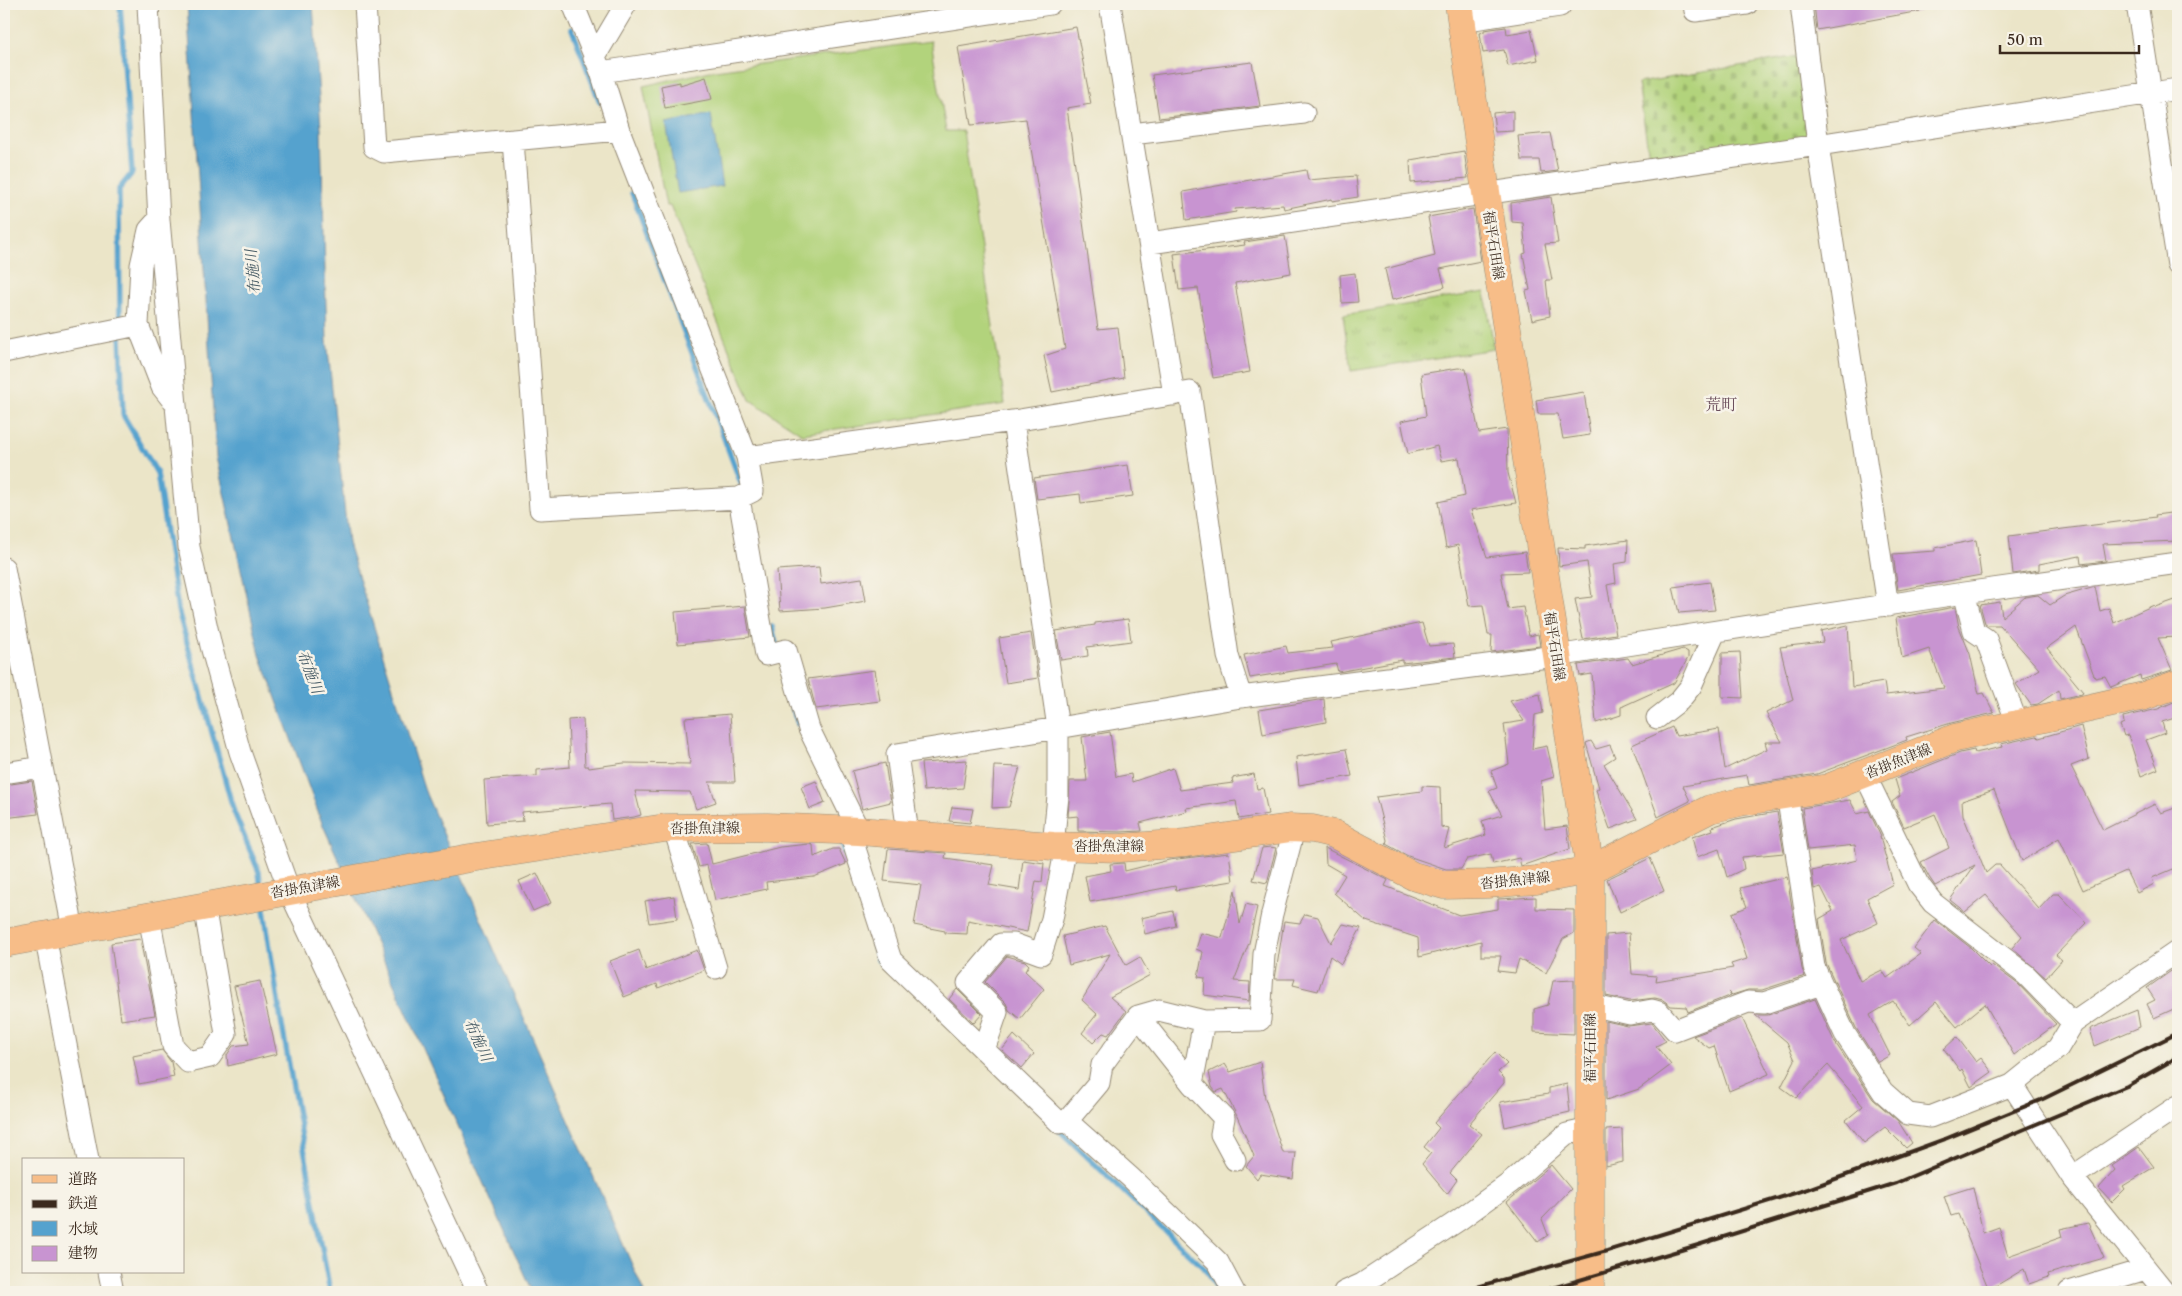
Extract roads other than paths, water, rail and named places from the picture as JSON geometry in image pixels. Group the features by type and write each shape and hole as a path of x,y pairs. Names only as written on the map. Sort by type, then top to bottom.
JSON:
{"main road":[{"name":"福平石田線","path":"1460,12 1556,656 1590,870 1590,1292"},
{"name":"沓掛魚津線","path":"4,943 470,858 674,828 767,827 854,830 1060,846 1120,848 1186,843 1290,828 1312,829 1334,834 1413,876 1444,885 1536,880 1590,870 1710,809 1740,802 1828,788 1955,738 2144,696 2178,684"}],"street":[{"path":"148,4 158,220 189,547 211,646 240,752 289,890 478,1292"},
{"path":"365,4 374,147 384,152 619,130"},
{"path":"513,140 540,509 739,498 753,491 747,457 619,130 574,4"},
{"path":"597,65 626,4"},
{"path":"597,65 950,11 1050,4"},
{"path":"1110,4 1174,395"},
{"path":"1694,4 1695,11 1747,4"},
{"path":"1801,4 1818,145 1888,606"},
{"path":"2138,4 2178,265"},
{"path":"1460,12 1560,6"},
{"path":"1150,243 1486,192 1818,145 2178,89"},
{"path":"1132,134 1304,113"},
{"path":"158,220 149,230 141,265 138,325 162,387 176,404"},
{"path":"4,352 138,325"},
{"path":"747,457 1013,421 1190,392 1228,656 1241,697"},
{"path":"984,1050 997,1012 968,983 1001,944 1014,944 1041,954 1052,919 1060,846 1058,728 1013,421"},
{"path":"739,498 766,655 786,650 809,729 854,830 891,960 1060,1123 1068,1120 1099,1083 1102,1065 1138,1016 1159,1010 1204,1021 1260,1020 1264,954 1291,840 1290,828"},
{"path":"908,833 897,754 1241,697 1556,656 1964,593 2178,563"},
{"path":"4,568 73,930"},
{"path":"1964,593 1974,630 1986,639 2017,723"},
{"path":"1657,718 1679,701 1691,686 1715,632"},
{"path":"4,773 42,767"},
{"path":"1865,775 1918,884 1933,903 2026,975 2073,1023"},
{"path":"1787,794 1814,968 1845,1034 1883,1092 1908,1114 1930,1117 2012,1085 2058,1048 2073,1023 2178,951"},
{"path":"674,828 716,968"},
{"path":"149,916 173,1046 188,1062 210,1057 226,1034 204,905"},
{"path":"45,935 88,1158"},
{"path":"1590,1005 1630,1014 1652,1010 1659,1012 1675,1030 1748,1002 1764,1002 1821,984"},
{"path":"1138,1016 1192,1084 1224,1118 1221,1134 1235,1160"},
{"path":"1192,1084 1204,1021"},
{"path":"2012,1085 2072,1177 2165,1292"},
{"path":"2072,1177 2178,1106"},
{"path":"1068,1120 1218,1262 1234,1292"},
{"path":"1344,1292 1362,1284 1510,1183 1567,1134 1590,1129"},
{"path":"2068,1292 2146,1269"},
{"path":"109,1274 113,1292"}],"water":[{"name":"布施川","path":"187,4 313,4 321,129 327,340 348,543 426,794 644,1292 532,1292 322,823 260,655 216,457"},
{"path":"711,114 722,186 678,193 666,123"}],"waterway":[{"path":"120,4 132,173 119,189 120,325"},
{"path":"572,29 600,102"},
{"path":"632,193 742,486"},
{"path":"120,334 123,415 157,473 178,610 234,812 259,872 261,889"},
{"path":"772,627 777,648"},
{"path":"790,700 798,724"},
{"path":"842,843 847,857"},
{"path":"263,903 281,1020 330,1292"},
{"path":"871,933 878,959 884,965"},
{"path":"1058,1129 1208,1272 1219,1292"}],"railway":[{"path":"1458,1292 1607,1251 1808,1189 1945,1139 2043,1099 2178,1033"},
{"path":"1539,1292 1896,1183 2127,1086 2178,1057"}],"district":[{"name":"荒町","path":"1721,404"}]}
